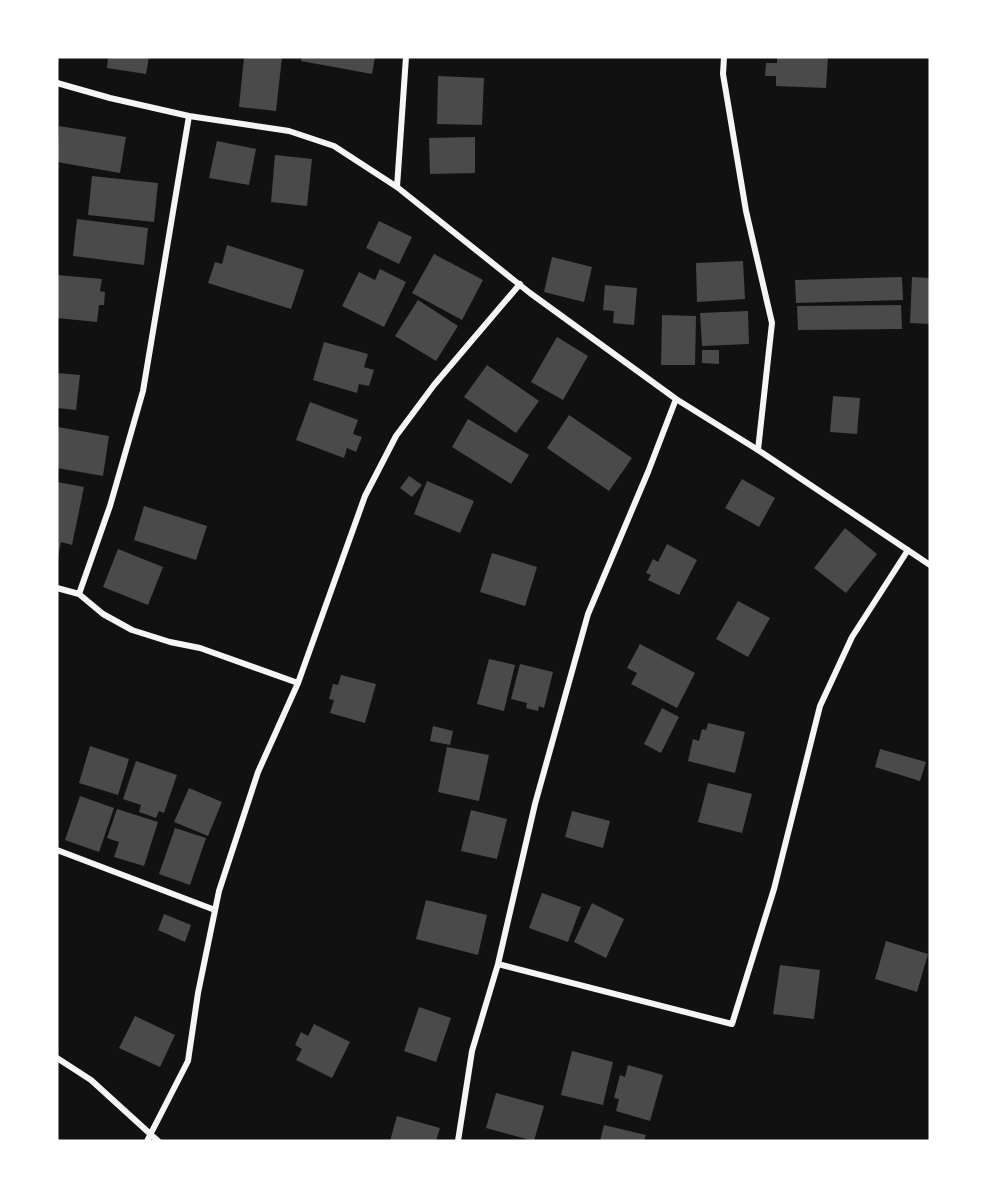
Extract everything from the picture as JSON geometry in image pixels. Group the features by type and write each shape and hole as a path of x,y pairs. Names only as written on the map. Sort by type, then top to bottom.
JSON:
{"street":[{"path":"397,187 406,57"},
{"path":"724,57 723,74 740,178 772,323 758,450"},
{"path":"57,83 189,116 289,131 333,146 397,187 520,284 676,399 758,450 930,564"},
{"path":"79,594 110,506 143,391 189,116"},
{"path":"147,1141 188,1061 198,993 219,891 258,772 298,683 365,496 396,436 434,385 520,284"},
{"path":"458,1141 471,1051 498,964 535,804 588,614 676,399"},
{"path":"498,964 732,1024 774,889 820,706 852,637 908,550"},
{"path":"57,588 79,594 103,614 132,630 170,642 200,648 298,683"},
{"path":"57,850 215,910"},
{"path":"57,1058 91,1080 158,1141"}],"building":[{"path":"108,57 149,57 146,74 107,68"},
{"path":"244,57 282,57 276,111 239,107"},
{"path":"302,57 375,57 372,74 301,61"},
{"path":"777,57 828,57 826,88 776,86 776,76 765,76 766,63 777,63"},
{"path":"438,76 484,78 482,125 437,124"},
{"path":"59,126 126,137 120,173 57,162"},
{"path":"475,137 475,173 430,174 429,138"},
{"path":"217,141 256,149 249,185 209,178"},
{"path":"275,155 312,159 307,206 271,202"},
{"path":"92,176 158,183 154,222 88,215"},
{"path":"77,219 148,228 144,265 73,256"},
{"path":"379,221 412,237 399,264 366,248"},
{"path":"227,245 304,270 291,309 208,283 215,262 222,264"},
{"path":"434,254 483,280 462,320 412,293"},
{"path":"552,257 592,267 584,302 544,292"},
{"path":"743,261 745,299 697,302 696,263"},
{"path":"380,269 406,282 384,327 342,306 359,272 375,280"},
{"path":"57,275 102,279 100,291 105,292 104,305 99,305 97,322 57,318"},
{"path":"902,277 903,300 796,303 795,280"},
{"path":"912,277 930,278 930,324 910,323"},
{"path":"605,285 637,288 634,325 613,323 614,311 603,310"},
{"path":"418,300 458,326 436,361 395,336"},
{"path":"901,305 902,329 798,330 797,306"},
{"path":"748,311 749,344 702,346 700,313"},
{"path":"662,315 696,316 695,365 661,365"},
{"path":"557,337 588,356 563,400 531,382"},
{"path":"324,342 368,354 364,367 374,370 369,386 359,384 357,393 313,380"},
{"path":"702,350 719,350 719,364 702,363"},
{"path":"487,365 539,401 516,433 464,397"},
{"path":"57,373 80,375 76,410 57,408"},
{"path":"833,396 860,398 857,434 830,432"},
{"path":"310,402 358,420 353,434 362,437 356,452 347,448 344,458 296,440"},
{"path":"569,415 632,458 609,491 547,448"},
{"path":"468,419 529,455 511,484 452,447"},
{"path":"58,427 109,436 103,476 57,468"},
{"path":"409,476 422,485 412,497 400,488"},
{"path":"742,479 775,498 759,527 725,508"},
{"path":"427,481 474,501 460,533 414,514"},
{"path":"57,482 84,487 72,545 61,542 58,557"},
{"path":"144,506 207,526 196,560 134,540"},
{"path":"845,528 877,554 846,593 814,568"},
{"path":"667,544 697,560 679,595 648,580 651,575 646,573 653,559 658,562"},
{"path":"118,549 163,567 148,605 103,587"},
{"path":"492,553 537,567 525,606 480,592"},
{"path":"738,601 770,618 748,657 716,639"},
{"path":"640,644 695,673 677,708 631,684 637,673 627,668"},
{"path":"489,659 515,665 504,711 477,704"},
{"path":"520,664 553,672 544,708 539,706 538,711 526,708 527,703 511,699"},
{"path":"341,675 376,684 365,723 330,713 334,700 329,699 333,684 338,685"},
{"path":"662,708 679,717 661,753 644,744"},
{"path":"708,723 745,732 735,773 688,761 693,739 699,741 702,729 706,730"},
{"path":"433,726 453,731 450,745 430,741"},
{"path":"90,746 129,759 118,795 79,783"},
{"path":"447,747 489,755 479,801 438,792"},
{"path":"880,749 926,762 920,781 875,767"},
{"path":"136,761 177,775 164,813 159,811 156,818 139,812 141,805 123,799"},
{"path":"708,783 752,794 742,833 698,822"},
{"path":"189,788 222,802 208,836 174,822"},
{"path":"80,796 114,808 99,852 65,840"},
{"path":"117,809 158,822 144,866 114,857 119,842 107,838"},
{"path":"471,810 507,819 497,859 461,851"},
{"path":"572,811 610,821 603,848 565,837"},
{"path":"175,828 206,838 190,885 159,874"},
{"path":"542,893 581,907 568,942 529,928"},
{"path":"426,900 487,915 478,955 416,939"},
{"path":"592,903 624,919 606,958 574,942"},
{"path":"164,914 191,925 185,942 158,930"},
{"path":"886,941 928,954 917,992 875,979"},
{"path":"780,965 820,970 814,1019 773,1014"},
{"path":"419,1007 451,1018 436,1062 404,1051"},
{"path":"135,1016 175,1035 160,1067 119,1048"},
{"path":"314,1024 350,1042 332,1078 296,1060 302,1049 295,1045 301,1032 308,1036"},
{"path":"572,1051 613,1062 603,1105 561,1095"},
{"path":"628,1065 663,1075 650,1121 616,1111 619,1099 614,1098 620,1075 625,1077"},
{"path":"496,1093 544,1106 534,1141 486,1128"},
{"path":"397,1116 440,1128 436,1141 390,1141"},
{"path":"604,1125 646,1135 644,1141 600,1141"}]}
